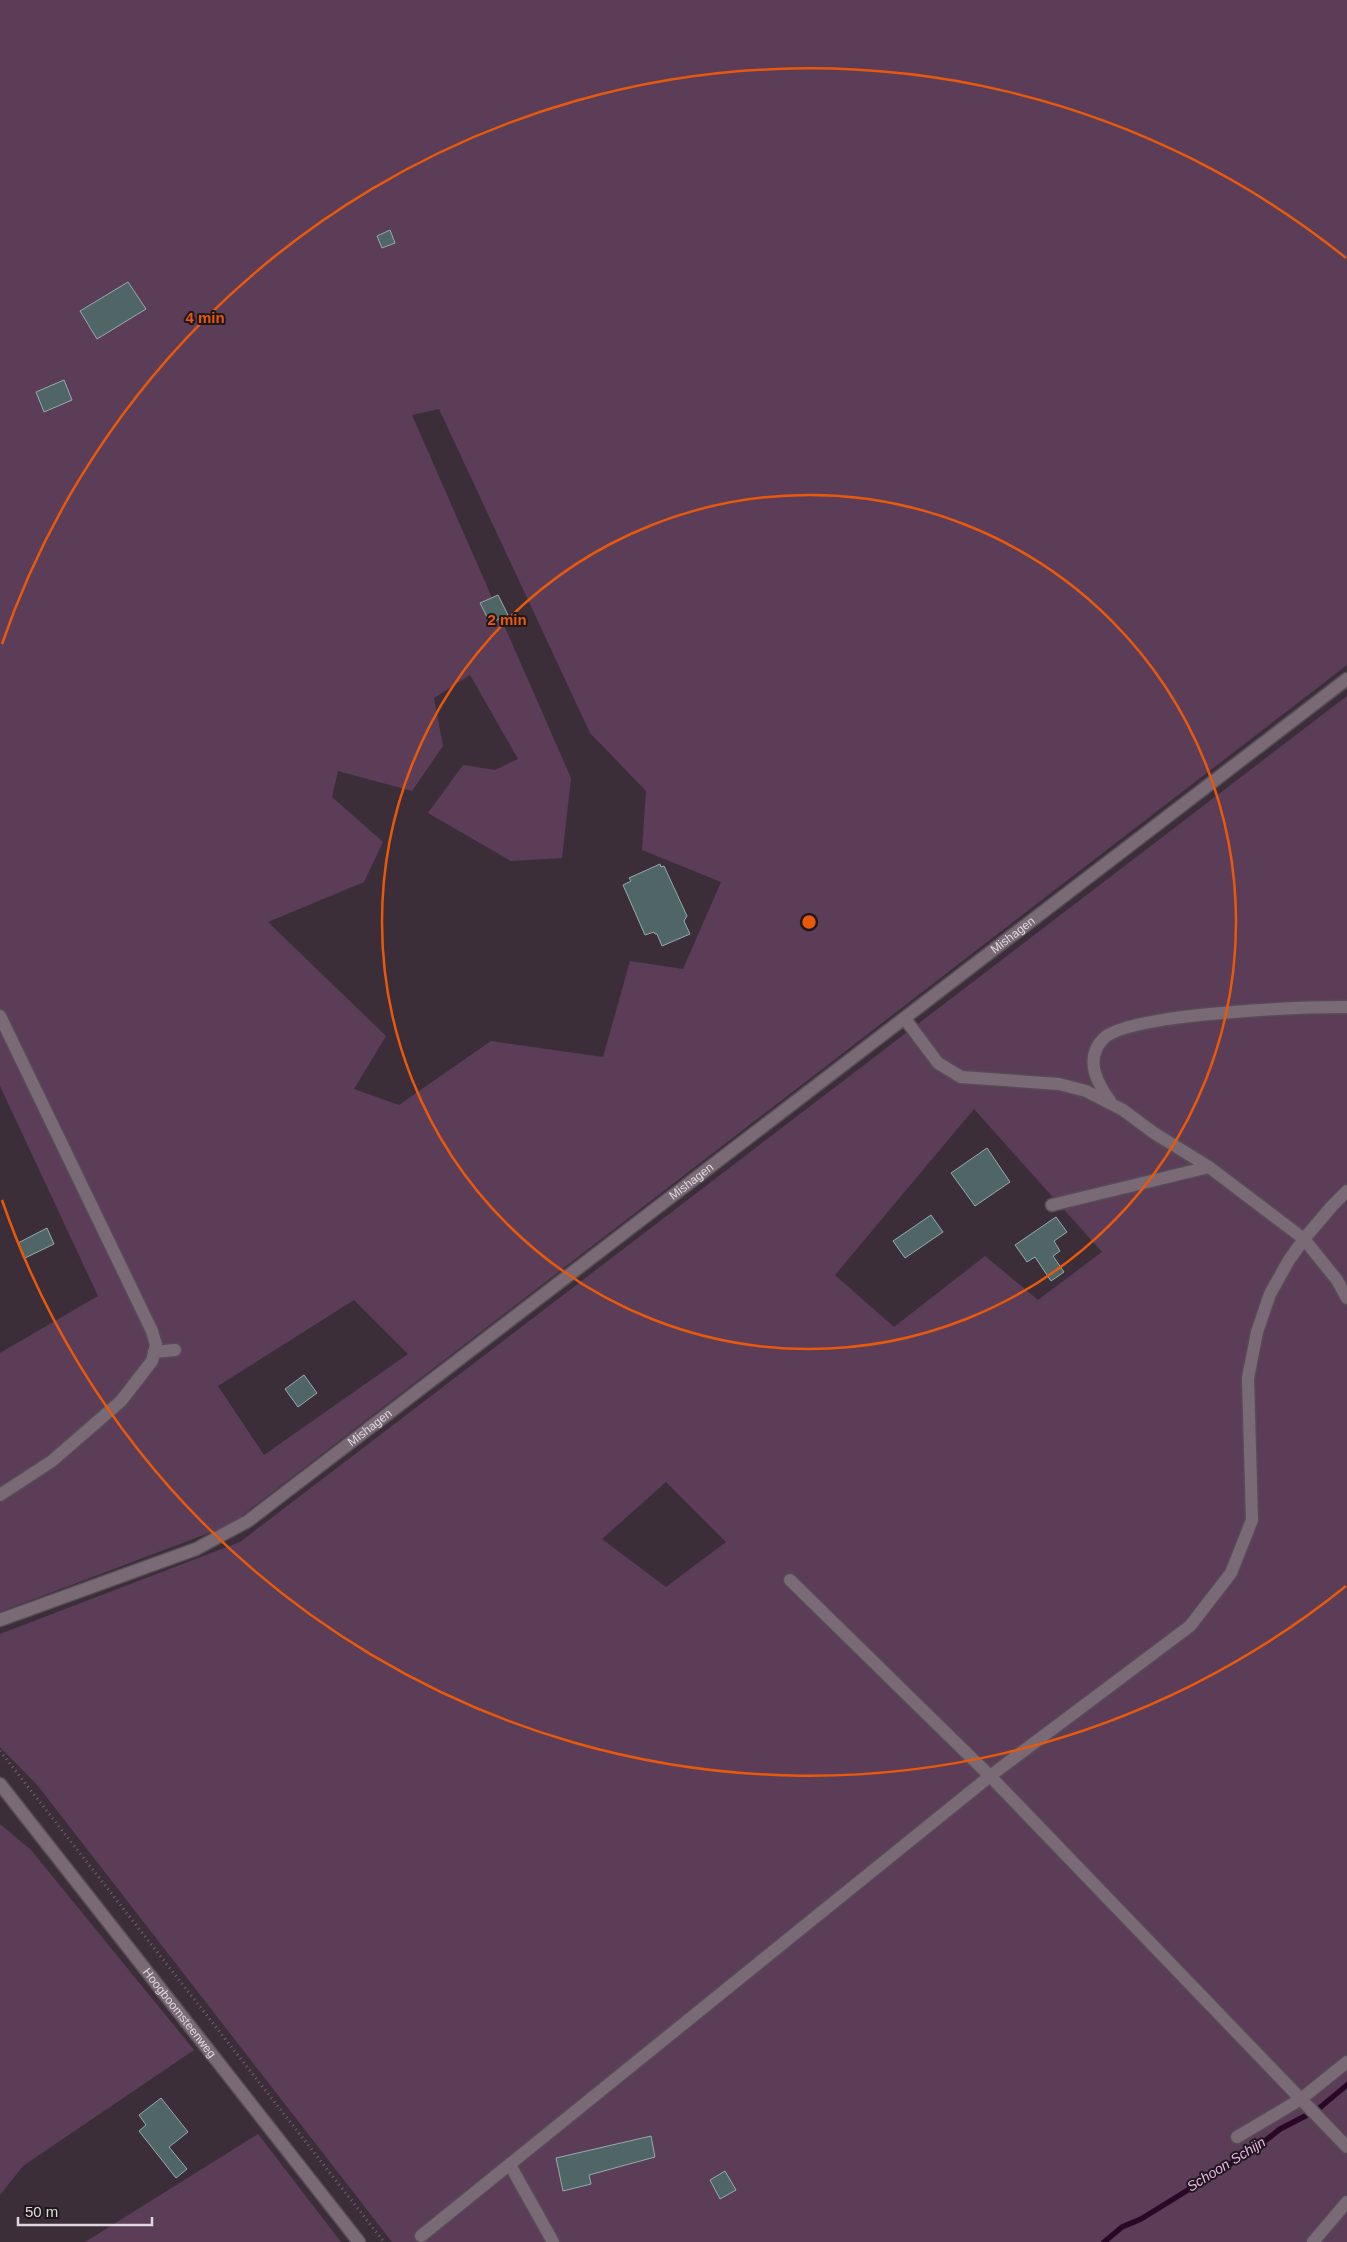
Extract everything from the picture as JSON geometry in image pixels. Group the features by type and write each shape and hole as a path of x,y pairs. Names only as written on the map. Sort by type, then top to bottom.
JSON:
{"street":[{"name":"Mishagen","path":"0,1620 182,1555 211,1543 248,1521 1347,680"},
{"path":"1111,1103 1097,1083 1093,1068 1095,1052 1103,1038 1117,1031 1146,1023 1227,1013 1347,1007"},
{"path":"0,1016 152,1331 156,1345 152,1362 120,1401 52,1461 0,1495"},
{"path":"905,1019 938,1063 961,1077 1059,1084 1086,1091 1111,1103 1209,1167 1304,1239 1338,1280 1347,1298"},
{"path":"1052,1205 1209,1167"},
{"path":"416,2240 990,1776 1190,1626 1231,1574 1252,1520 1248,1378 1257,1332 1270,1294 1304,1239 1347,1191"},
{"path":"154,1352 174,1350"},
{"path":"790,1580 990,1776 1347,2147"},
{"name":"Hoogboomsteenweg","path":"0,1784 360,2242"},
{"path":"1237,2137 1301,2099 1347,2062"},
{"path":"510,2165 553,2242"},
{"path":"1313,2242 1347,2202"}],"path":[{"path":"0,1751 384,2242"}],"shaded area":[{"path":"0,0 1347,0 1347,665 230,1525 0,1612 0,1353 98,1296 0,1086","holes":["439,409 590,733 646,791 642,850 721,882 683,969 630,961 603,1057 491,1041 399,1105 354,1089 386,1036 268,922 364,882 383,842 332,797 338,771 412,791 443,746 434,698 470,675 518,759 495,770 463,765 428,813 511,861 562,858 571,778 412,415","354,1300 408,1354 264,1455 218,1386"]},
{"path":"1347,696 1347,2242 392,2242 38,1786 0,1747 0,1634 240,1542","holes":["974,1109 1102,1252 1038,1300 985,1256 894,1327 835,1275","666,1482 726,1542 666,1587 602,1539"]},
{"path":"0,1824 31,1850 194,2050 23,2166 0,2195"},
{"path":"258,2134 341,2242 85,2242"}],"building":[{"path":"390,230 395,243 382,248 377,236"},
{"path":"128,282 146,309 97,339 80,311"},
{"path":"64,380 72,400 44,412 36,392"},
{"path":"498,595 508,615 490,623 480,603"},
{"path":"660,864 661,867 664,866 687,916 684,921 690,934 662,946 657,934 654,932 645,935 623,885 631,881 629,878"},
{"path":"987,1148 1010,1182 975,1206 951,1173"},
{"path":"931,1215 943,1232 905,1258 893,1241"},
{"path":"1056,1217 1067,1232 1054,1241 1060,1251 1053,1256 1064,1272 1051,1281 1035,1257 1027,1262 1015,1245"},
{"path":"47,1228 54,1244 25,1258 18,1243"},
{"path":"304,1375 317,1393 298,1407 285,1389"},
{"path":"161,2098 188,2132 169,2147 187,2169 176,2178 139,2131 146,2125 139,2115"},
{"path":"651,2136 655,2157 589,2175 591,2184 563,2191 556,2158"},
{"path":"725,2171 736,2190 720,2199 710,2180"}],"waterway":[{"name":"Schoon Schijn","path":"1104,2242 1122,2227 1141,2219 1256,2148 1280,2129 1317,2110 1347,2085"}]}
